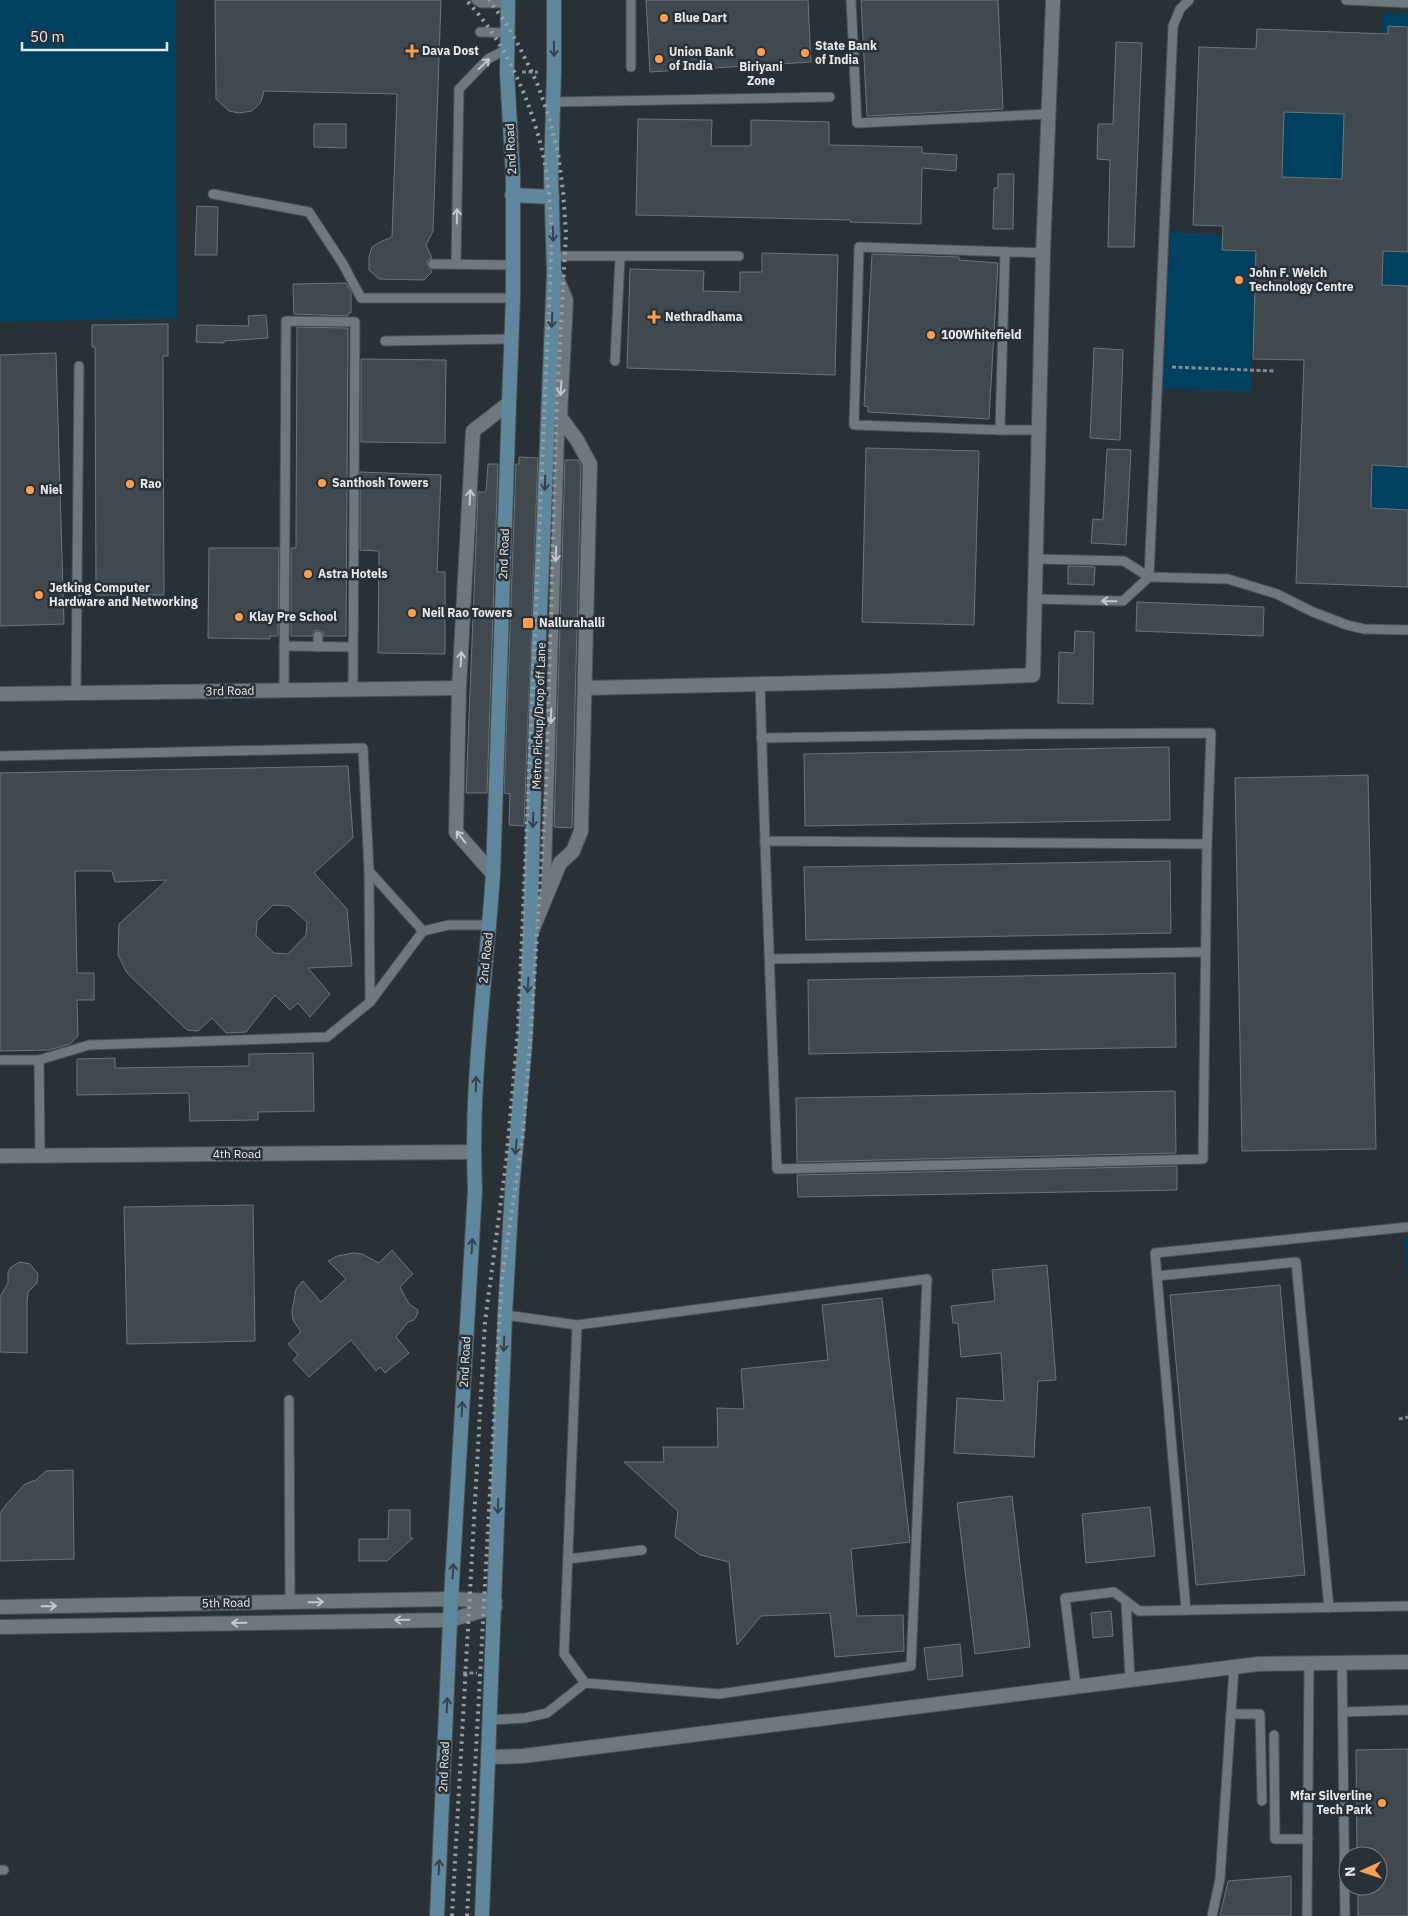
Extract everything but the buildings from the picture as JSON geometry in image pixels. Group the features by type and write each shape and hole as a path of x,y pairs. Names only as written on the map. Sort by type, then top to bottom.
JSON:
{"main road":[{"path":"482,1916 505,1315 512,1190 525,1043 530,936 537,696 554,272 552,197 554,0"},
{"name":"2nd Road","path":"437,1916 451,1599 475,1190 473,1152 478,1039 490,925 493,874 509,403 513,339 512,195 507,49 508,2"},
{"path":"512,195 552,197"}],"street":[{"path":"585,688 1033,675 1043,252 1053,0"},
{"path":"530,936 560,863 573,851 581,831 590,464 577,440 560,417 566,300 554,272"},
{"path":"493,874 456,832 459,688 473,431 509,403"},
{"name":"3rd Road","path":"0,694 459,688"},
{"name":"4th Road","path":"0,1156 473,1152"},
{"name":"5th Road","path":"0,1606 451,1599 495,1604"},
{"name":"5th Road","path":"0,1627 450,1620 495,1604"},
{"path":"489,1757 533,1754 1258,1664 1408,1662"}],"lane":[{"path":"476,0 480,3 508,2"},
{"path":"630,67 631,0"},
{"path":"851,0 857,123 1049,114"},
{"path":"1036,599 1123,601 1149,577 1173,26 1180,9 1189,0"},
{"path":"1346,0 1408,3"},
{"path":"480,32 507,33"},
{"path":"456,264 459,89 488,58 507,49"},
{"path":"553,102 830,97"},
{"path":"213,194 309,212 343,264 362,298 513,298"},
{"path":"1040,430 854,425 854,415 859,247 1043,252"},
{"path":"1000,430 1006,252"},
{"path":"554,256 739,256"},
{"path":"615,361 620,257"},
{"path":"433,264 513,265"},
{"path":"284,690 286,321 355,322 353,689"},
{"path":"385,341 513,339"},
{"path":"76,693 79,366"},
{"name":"Metro Pickup/Drop off Lane","path":"546,896 560,417"},
{"path":"1037,559 1124,561 1149,577 1228,579 1258,587 1331,620 1347,625 1364,628 1408,630"},
{"path":"318,636 318,647"},
{"path":"284,646 353,648"},
{"path":"760,684 761,738 777,1169 1203,1159 1207,844 1211,733 761,738"},
{"path":"0,756 364,748 369,871 370,1002"},
{"path":"765,841 1207,844"},
{"path":"369,871 423,931"},
{"path":"0,1060 39,1060 90,1045 328,1037 370,1002 423,931 449,925 490,925"},
{"path":"770,960 1205,952"},
{"path":"39,1060 40,1156"},
{"path":"1186,1610 1155,1253 1408,1227"},
{"path":"1156,1276 1296,1262 1329,1608"},
{"path":"491,1720 525,1718 547,1713 585,1682 719,1694 911,1666 927,1279 577,1325 505,1315"},
{"path":"577,1325 564,1654 585,1682"},
{"path":"289,1400 290,1602"},
{"path":"568,1560 642,1550"},
{"path":"1076,1687 1065,1598 1114,1592 1139,1611 1408,1606"},
{"path":"1126,1601 1130,1680"},
{"path":"1342,1663 1345,1916"},
{"path":"1307,1916 1309,1664"},
{"path":"1212,1916 1220,1879 1234,1668"},
{"path":"1343,1712 1408,1710"},
{"path":"1231,1714 1260,1714 1262,1801"},
{"path":"1274,1735 1275,1839 1308,1839"}],"path":[{"path":"521,72 540,72"},
{"path":"1158,367 1276,371"},
{"path":"1399,1419 1408,1417"}],"shaded area":[{"path":"0,0 175,0 177,318 0,322"},
{"path":"1385,13 1408,14 1408,27 1389,26 1388,33 1384,33 1381,23"},
{"path":"1284,111 1344,114 1342,179 1282,177"},
{"path":"1170,232 1223,235 1223,250 1303,253 1255,277 1251,392 1163,388"},
{"path":"1383,251 1408,252 1408,286 1382,285"},
{"path":"1372,465 1408,467 1408,510 1371,508"},
{"path":"1404,1239 1408,1239 1408,1284"}],"railway":[{"path":"452,1916 485,1322 506,1163 518,1030 552,235 544,159 525,95 505,54 466,0"},
{"path":"467,1916 502,1278 523,1134 546,790 557,399 566,234 558,153 549,117 537,83 519,46 489,0"}],"place":[{"name":"Blue Dart","path":"664,18"},
{"name":"Dava Dost","path":"412,51"},
{"name":"Biriyani Zone","path":"761,52"},
{"name":"State Bank of India","path":"805,53"},
{"name":"Union Bank of India","path":"659,59"},
{"name":"John F. Welch Technology Centre","path":"1239,280"},
{"name":"Nethradhama","path":"654,317"},
{"name":"100Whitefield","path":"931,335"},
{"name":"Santhosh Towers","path":"322,483"},
{"name":"Rao","path":"130,484"},
{"name":"Niel","path":"30,490"},
{"name":"Astra Hotels","path":"308,574"},
{"name":"Jetking Computer Hardware and Networking","path":"39,595"},
{"name":"Neil Rao Towers","path":"412,613"},
{"name":"Klay Pre School","path":"239,617"},
{"name":"Nallurahalli","path":"528,623"},
{"name":"Mfar Silverline Tech Park","path":"1382,1803"}]}
